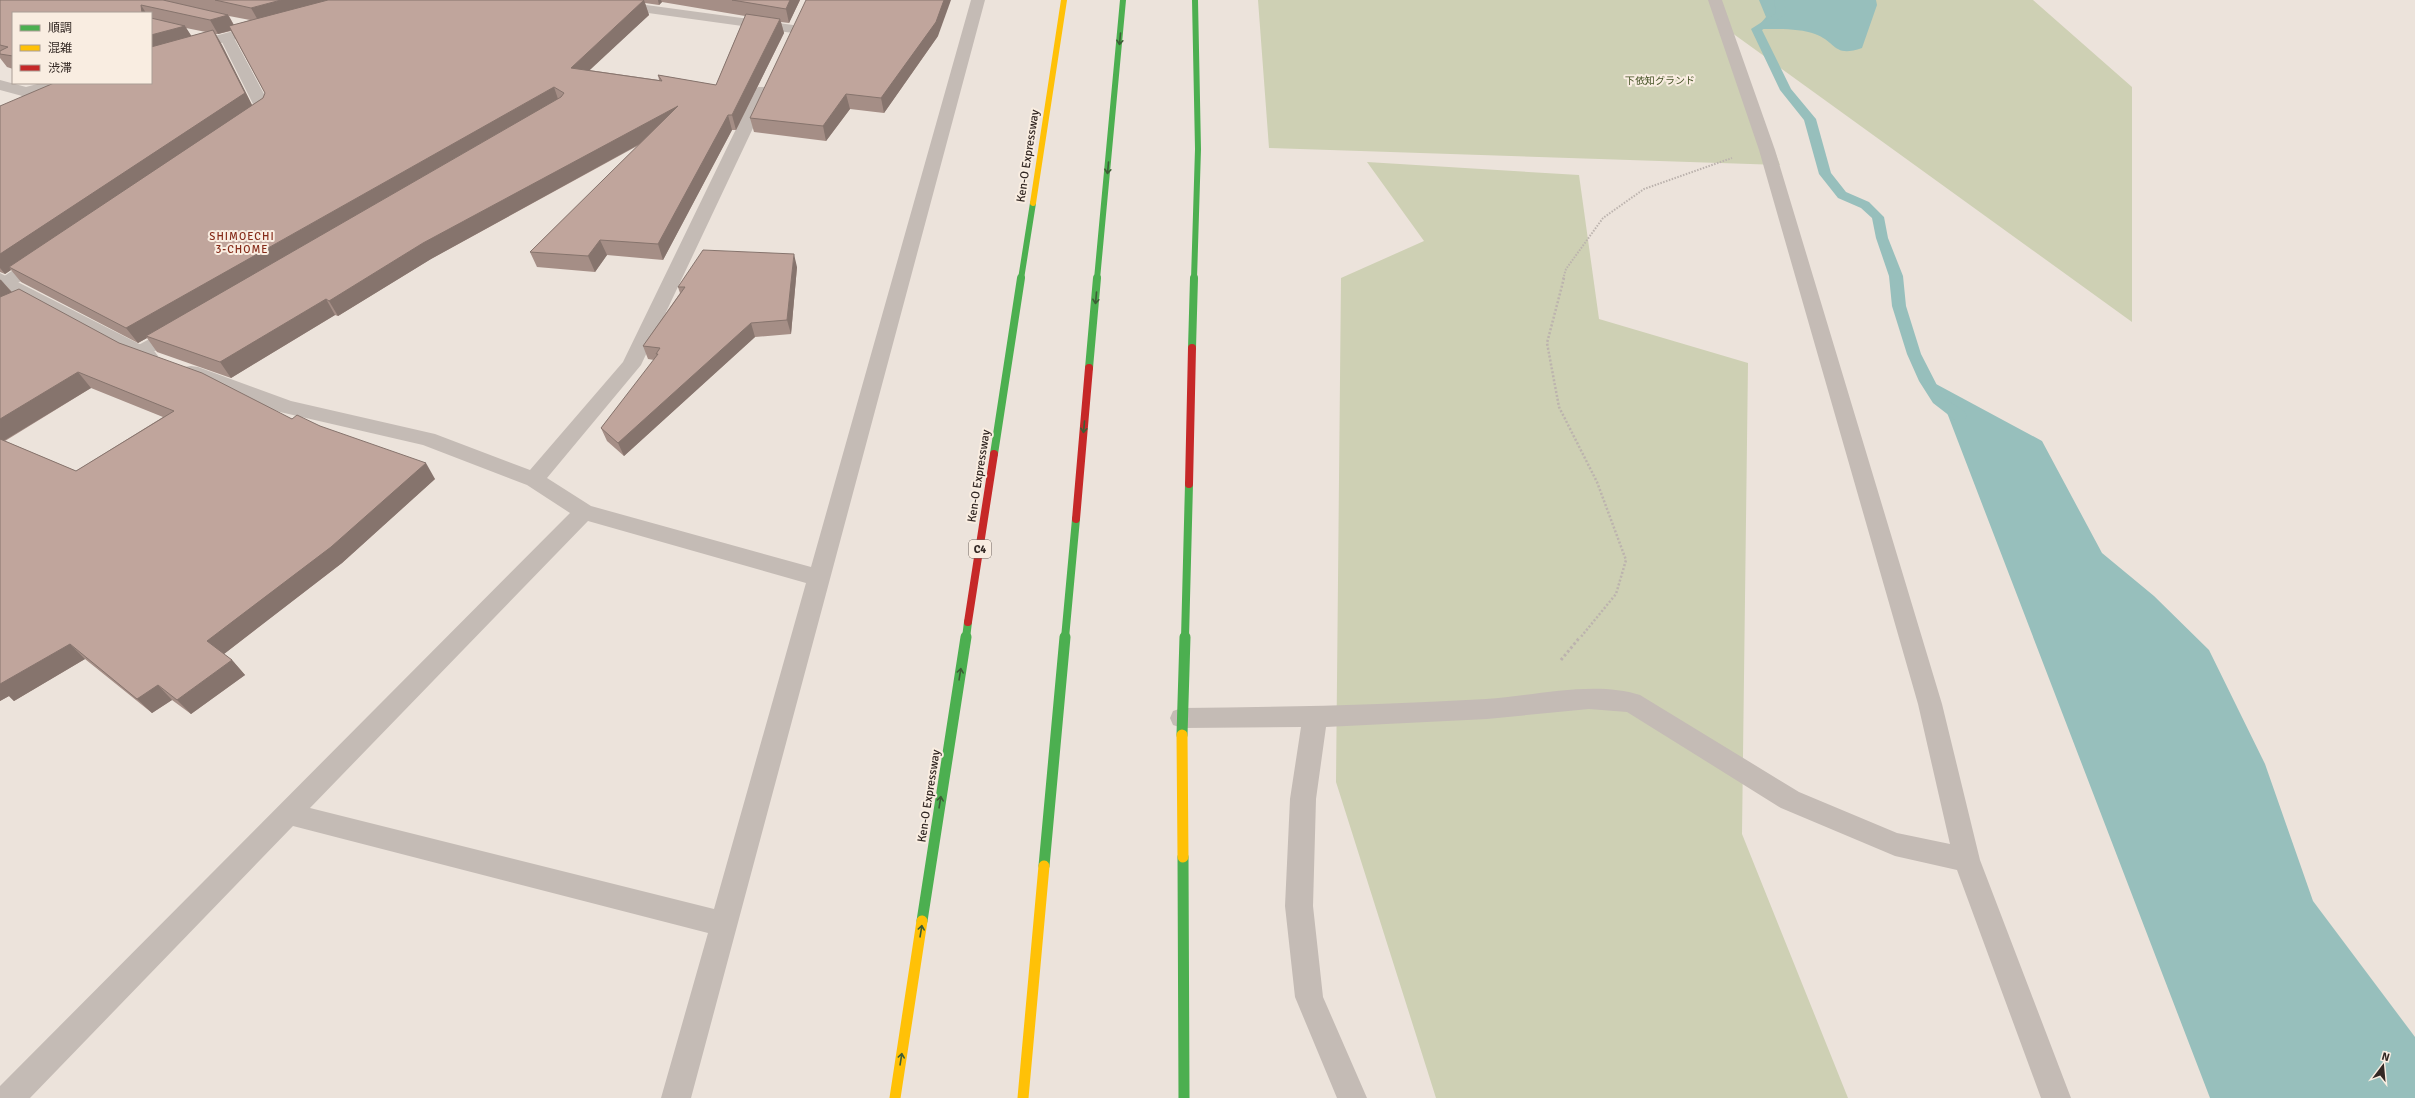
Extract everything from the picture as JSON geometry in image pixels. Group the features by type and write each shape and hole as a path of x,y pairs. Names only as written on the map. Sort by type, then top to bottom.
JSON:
{"main road":[{"name":"Ken-O Expressway","path":"895,1098 1064,0"},
{"path":"1022,1098 1123,0"},
{"path":"1184,1098 1182,718 1198,149 1195,0"}],"street":[{"path":"676,1098 978,0"},
{"path":"1715,0 1767,150 1930,704 1967,860 2056,1098"},
{"path":"606,3 793,30"},
{"path":"189,33 225,33 260,29 274,25"},
{"path":"152,58 225,33"},
{"path":"225,33 264,109 231,131"},
{"path":"534,480 631,365 772,72"},
{"path":"0,85 26,92 54,84"},
{"path":"53,251 3,281 138,353 287,407 428,439 534,480 584,512 818,578"},
{"path":"12,306 30,296"},
{"path":"138,353 193,321"},
{"path":"9,1098 584,512"},
{"path":"1182,718 1315,717 1487,709 1589,699 1631,702 1790,800 1895,844 1967,860"},
{"path":"1315,717 1303,799 1299,906 1309,997 1352,1098"},
{"path":"288,814 723,924"}],"path":[{"path":"1552,703 1557,665 1616,594 1626,560 1597,482 1559,407 1547,343 1566,269 1603,218 1644,189 1720,161 1767,150"}],"green space":[{"name":"下依知グランド","path":"1258,0 2033,0 2132,87 2132,322 1728,30 1780,165 1269,148"},
{"path":"1367,162 1579,175 1599,319 1748,363 1742,834 1848,1098 1436,1098 1336,782 1341,278 1424,241"}],"water":[{"path":"1759,0 1876,0 1877,5 1862,48 1853,51 1846,51 1836,48 1822,37 1809,32 1786,29 1756,29 1766,17"},
{"path":"1936,384 2042,441 2102,553 2154,596 2209,650 2265,764 2313,901 2415,1037 2415,1098 2210,1098"}],"building":[{"path":"0,0 163,0 228,15 210,20 141,5 142,12 12,12 12,56 0,54 0,51 8,47 0,45"},
{"path":"215,0 281,0 251,8"},
{"path":"328,0 644,0 571,68 662,81 658,75 716,85 746,14 780,19 732,115 728,115 658,244 600,240 588,256 530,252 678,106 423,243 329,301 326,299 220,362 146,336 561,97 564,93 554,87 126,328 9,267 263,98 265,93 229,26"},
{"path":"732,0 790,0 786,9"},
{"path":"806,0 944,0 936,22 881,98 846,94 823,126 750,118"},
{"path":"152,18 185,26 152,35"},
{"path":"213,30 245,93 0,254 0,106 52,84 152,84 152,47"},
{"path":"703,250 794,254 787,320 751,323 618,443 601,428 658,354 656,354 660,348 643,346 685,287 678,287"},
{"path":"19,289 119,343 202,373 292,419 297,415 320,426 426,463 331,547 207,641 232,660 177,700 158,685 137,699 70,644 0,684 0,439 76,471 174,411 78,372 0,419 0,297"}],"waterway":[{"path":"1779,0 1781,14 1756,29 1786,90 1810,119 1825,174 1842,195 1865,205 1878,217 1882,238 1896,276 1899,306 1914,354 1926,381 1938,400 1960,416"}],"traffic: fast":[{"path":"1089,368 1123,0"},
{"path":"1192,348 1198,149 1195,0"},
{"path":"994,454 1033,203"},
{"path":"1182,735 1189,484"},
{"path":"1044,866 1076,519"},
{"path":"922,921 968,622"},
{"path":"1183,857 1184,1098"}],"traffic: slow":[{"path":"1033,203 1064,0"},
{"path":"1182,735 1183,857"},
{"path":"1023,1098 1044,866"},
{"path":"895,1098 922,921"}],"traffic: jam":[{"path":"1189,484 1192,348"},
{"path":"1076,519 1089,368"},
{"path":"968,622 994,454"}],"district":[{"name":"SHIMOECHI 3-CHOME","path":"242,242"}]}
